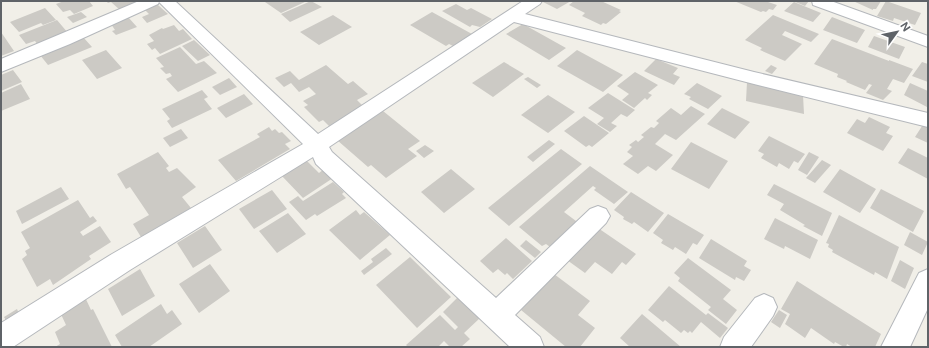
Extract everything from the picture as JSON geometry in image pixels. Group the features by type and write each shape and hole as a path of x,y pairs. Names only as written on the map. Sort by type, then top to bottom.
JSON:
{"street":[{"path":"1,66 152,1"},
{"path":"166,1 316,145 324,158 530,347"},
{"path":"1,340 121,262 316,145 534,1"},
{"path":"819,2 928,42"},
{"path":"511,16 754,78 928,120"},
{"path":"496,316 598,216"},
{"path":"895,347 925,295"},
{"path":"734,347 764,307"}],"building":[{"path":"64,1 89,1 93,6 74,14 70,10 63,12 56,4"},
{"path":"106,1 142,1 120,10 111,2 108,3"},
{"path":"307,1 281,13 265,2"},
{"path":"311,1 322,7 290,22 281,14"},
{"path":"541,1 571,1 557,9"},
{"path":"574,1 601,1 621,10 619,11 621,12 606,24 603,23 601,25 582,16 585,13 569,5"},
{"path":"734,1 765,1 777,5 773,10 769,9 766,12 761,12"},
{"path":"793,1 809,1 805,6"},
{"path":"853,1 881,1 876,9 873,10"},
{"path":"886,1 921,13 915,25 894,18 893,21 877,16"},
{"path":"794,2 821,13 813,22 784,11"},
{"path":"456,4 467,10 471,8 492,19 480,27 472,25 470,27 442,11"},
{"path":"158,5 168,14 147,23 142,17 149,14 144,9"},
{"path":"45,8 56,20 43,25 41,23 19,32 10,22"},
{"path":"81,12 87,17 73,23 67,17"},
{"path":"432,12 472,34 453,46 449,44 446,46 410,25"},
{"path":"333,15 352,27 319,45 300,32"},
{"path":"773,15 819,34 811,42 785,31 782,35 802,44 785,61 760,50 762,48 745,40"},
{"path":"128,17 137,27 116,35 112,31 115,30 111,24"},
{"path":"832,17 865,30 857,43 823,30"},
{"path":"57,20 68,33 38,45 35,41 26,44 19,35"},
{"path":"523,24 566,48 549,60 506,34"},
{"path":"174,25 179,31 183,29 192,39 160,54 155,48 152,50 147,44 154,41 149,35 162,28 163,29"},
{"path":"1,32 14,51 1,56"},
{"path":"874,36 905,47 899,59 868,47"},
{"path":"83,37 92,47 48,65 40,55"},
{"path":"832,39 913,69 904,83 893,79 887,89 892,91 883,100 866,93 872,85 869,84 865,90 837,77 838,74 814,64"},
{"path":"194,40 210,55 198,61 182,46"},
{"path":"180,47 196,64 204,61 217,73 178,92 166,79 172,76 170,73 166,74 160,68 164,67 156,58"},
{"path":"106,50 122,68 97,79 82,60"},
{"path":"577,50 623,75 603,92 557,66"},
{"path":"656,59 678,68 673,74 680,77 674,85 644,71"},
{"path":"504,62 524,74 493,97 472,83"},
{"path":"922,62 928,64 928,82 912,76"},
{"path":"326,65 348,84 353,81 368,94 357,100 363,106 331,128 323,120 319,122 304,107 308,105 303,101 316,94 309,87 299,92 291,83 284,87 275,78 290,71 299,80"},
{"path":"771,65 777,68 772,74 765,71"},
{"path":"13,70 22,82 1,91 1,75"},
{"path":"635,72 658,85 648,93 652,95 647,100 645,98 634,108 622,100 629,94 617,86"},
{"path":"528,77 541,85 537,88 524,79"},
{"path":"229,78 237,87 220,95 212,87"},
{"path":"747,82 803,95 804,114 746,101"},
{"path":"697,83 722,96 708,109 689,99 691,97 684,94"},
{"path":"910,83 928,91 927,107 904,95"},
{"path":"21,84 30,99 1,111 1,93"},
{"path":"202,90 208,97 204,99 212,109 172,128 167,121 170,119 162,109"},
{"path":"608,93 635,110 627,117 621,114 611,123 617,126 610,132 597,124 604,118 588,108"},
{"path":"244,94 253,104 226,118 217,108"},
{"path":"548,95 575,112 548,133 521,115"},
{"path":"691,106 705,114 676,140 665,134 655,144 673,155 656,171 648,166 638,174 623,164 633,156 627,152 632,147 629,145 636,140 638,142 644,137 641,135 651,127 654,128 659,123 656,121 671,108 681,115"},
{"path":"722,108 750,122 735,139 707,124"},
{"path":"383,111 420,141 408,149 417,156 386,178 371,165 368,167 337,140"},
{"path":"584,116 609,133 592,147 589,145 586,147 564,131"},
{"path":"869,117 890,127 886,133 893,136 883,151 847,133 857,119 865,123"},
{"path":"924,123 928,125 928,143 915,137"},
{"path":"269,127 272,131 275,129 279,133 282,132 291,141 285,144 290,149 236,181 218,160 260,137 257,134"},
{"path":"181,129 188,138 170,147 163,138"},
{"path":"769,136 805,154 798,163 794,161 789,169 779,163 777,167 761,158 764,154 758,151"},
{"path":"549,140 555,144 533,162 527,157"},
{"path":"691,142 728,161 709,189 671,169"},
{"path":"425,145 434,151 424,158 416,151"},
{"path":"908,148 928,158 928,179 898,163"},
{"path":"561,149 582,164 509,226 488,208"},
{"path":"158,152 169,166 166,168 169,172 177,168 196,187 182,197 191,208 141,237 133,224 149,215 130,187 126,189 117,174"},
{"path":"809,152 819,157 807,175 798,170"},
{"path":"306,160 319,173 324,169 333,178 303,198 281,175"},
{"path":"822,160 831,165 815,183 806,178"},
{"path":"590,166 628,192 614,204 594,190 596,188 593,186 564,212 580,224 553,249 546,244 542,246 519,227"},
{"path":"451,169 475,189 444,213 421,192"},
{"path":"840,169 876,189 860,213 823,192"},
{"path":"333,182 344,192 342,194 346,198 317,216 315,214 306,220 289,202 298,196 303,201"},
{"path":"774,184 832,213 822,236 803,226 805,225 780,210 784,204 767,195"},
{"path":"61,187 69,199 22,224 16,211"},
{"path":"881,189 924,211 913,232 870,208"},
{"path":"272,190 287,209 254,229 239,209"},
{"path":"631,192 664,213 648,232 634,222 632,224 623,219 624,217 614,210"},
{"path":"78,200 90,218 93,216 97,221 80,232 83,236 100,226 111,242 89,256 91,259 53,285 50,279 37,287 22,259 27,255 25,251 30,248 21,232"},
{"path":"356,210 360,215 364,212 390,235 360,260 329,230"},
{"path":"288,213 306,234 277,253 259,231"},
{"path":"668,214 704,235 697,245 693,243 686,254 675,247 673,250 661,243 663,240 653,233"},
{"path":"839,215 899,247 887,279 875,272 874,275 832,252 833,250 828,247 829,244 826,243"},
{"path":"775,218 818,240 810,259 785,246 784,249 764,239"},
{"path":"205,226 222,250 193,268 177,243"},
{"path":"598,228 636,254 626,265 622,262 612,274 595,262 585,273 567,260"},
{"path":"910,232 928,242 922,255 904,245"},
{"path":"506,238 532,261 513,279 507,273 505,275 498,269 493,273 480,261"},
{"path":"711,239 747,261 744,266 751,270 744,281 736,277 735,280 699,258"},
{"path":"526,240 541,252 535,258 520,246"},
{"path":"386,248 392,254 364,275 361,271 373,262 371,259"},
{"path":"410,257 451,297 417,328 376,285"},
{"path":"688,258 731,290 723,299 737,310 726,324 708,310 711,307 678,281 680,278 674,273"},
{"path":"900,260 914,268 905,289 891,281"},
{"path":"210,264 230,291 199,313 179,284"},
{"path":"140,269 155,296 122,316 108,289"},
{"path":"554,274 590,301 578,315 595,328 580,347 566,347 521,310"},
{"path":"797,281 881,334 875,347 852,347 847,344 846,347 844,347 835,342 834,344 811,328 805,338 785,324 790,314 781,309"},
{"path":"669,286 706,315 708,313 728,328 720,338 701,322 692,333 690,331 688,333 684,330 681,333 665,320 663,322 648,310"},
{"path":"84,295 91,310 93,309 112,347 55,347 60,344 55,332 66,325 59,310"},
{"path":"458,297 480,318 464,333 470,339 461,347 450,347 444,341 438,347 408,347 406,345 440,315 455,330 458,327 443,312"},
{"path":"161,304 167,314 172,310 182,324 149,347 122,347 115,335"},
{"path":"17,309 19,314 7,322 4,317"},
{"path":"779,310 787,315 780,328 771,322"},
{"path":"642,314 681,347 630,347 620,338"}]}
